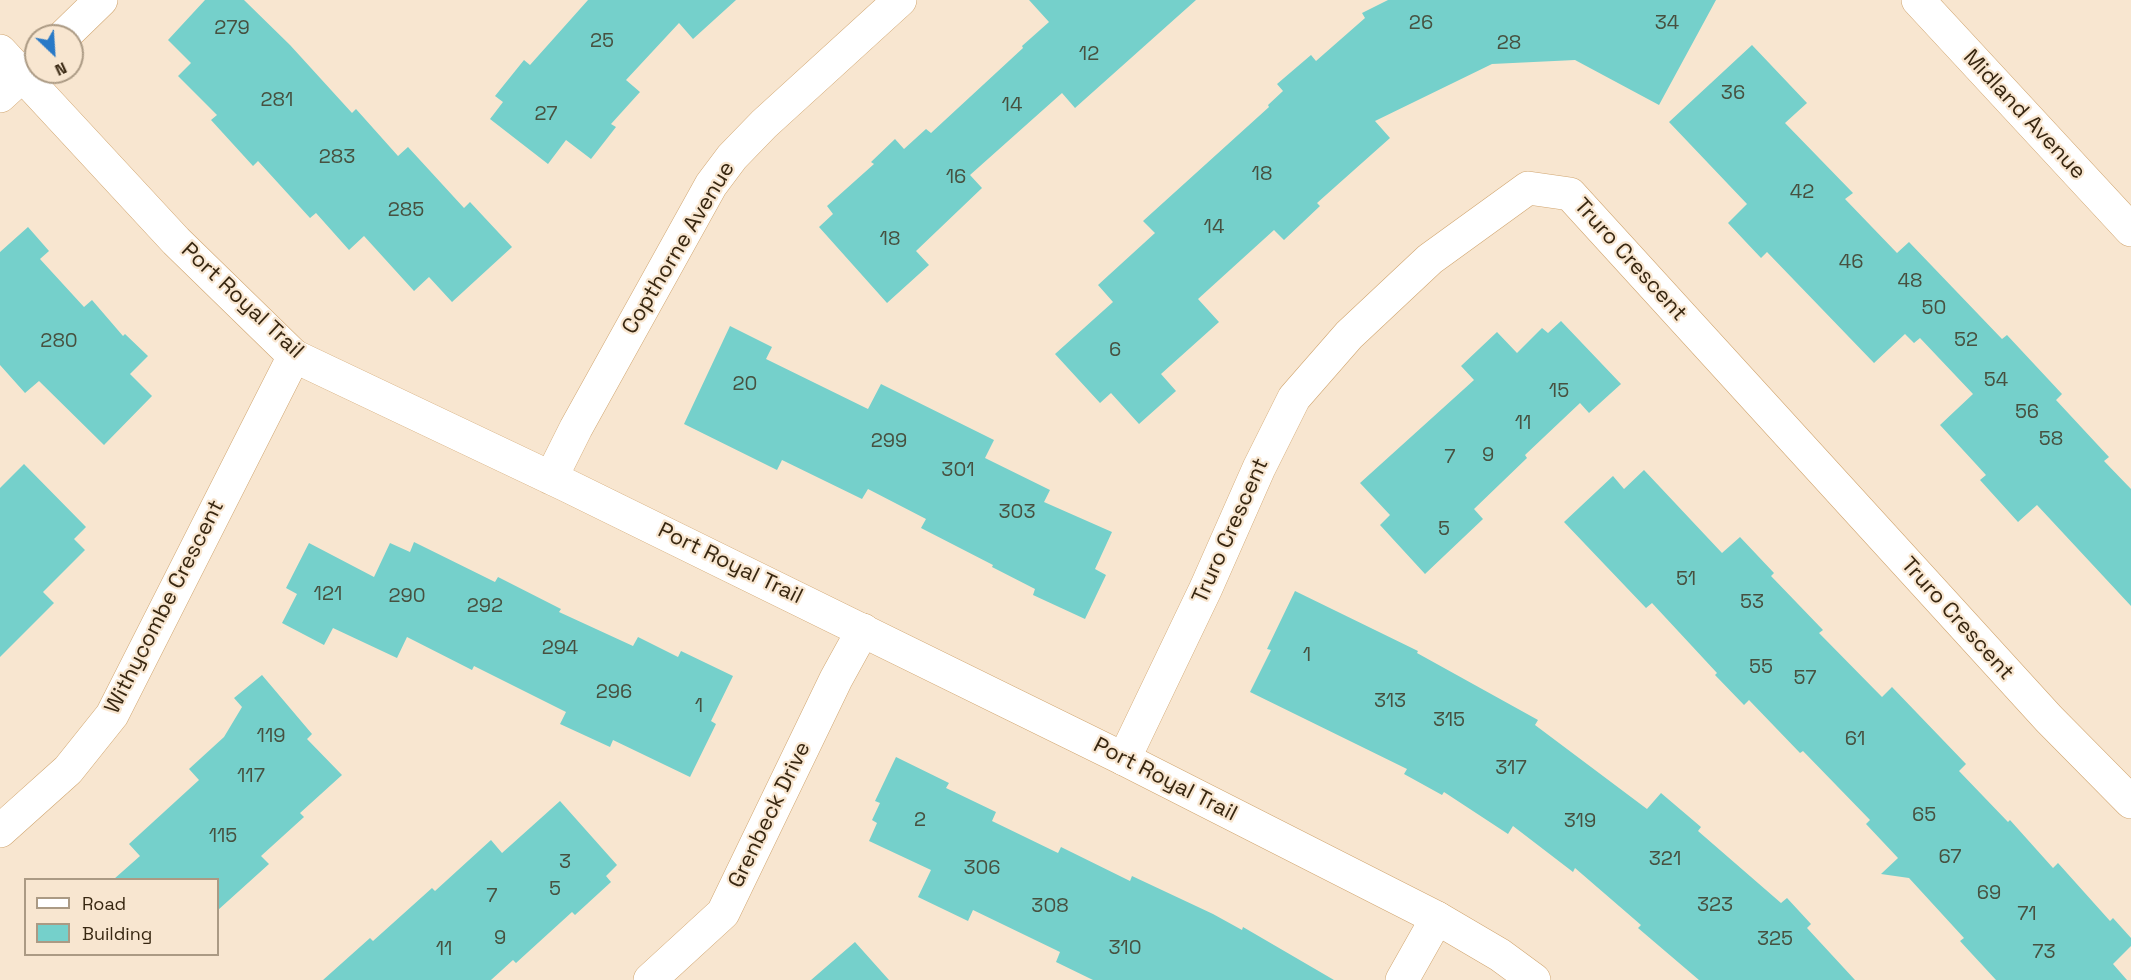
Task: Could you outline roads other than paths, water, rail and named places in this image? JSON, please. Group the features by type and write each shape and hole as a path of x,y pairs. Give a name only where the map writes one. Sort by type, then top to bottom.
{"street":[{"path":"76,24 101,0"},
{"name":"Copthorne Avenue","path":"551,478 582,418 718,176 732,157 764,124 900,0"},
{"name":"Midland Avenue","path":"1918,0 2131,230"},
{"name":"Port Royal Trail","path":"0,51 20,78 176,241 294,356 551,478 1124,759 1437,918 1500,955 1534,980"},
{"name":"Truro Crescent","path":"1124,759 1206,588 1259,468 1294,398 1348,335 1430,259 1528,188 1570,194 2029,697 2131,802"},
{"name":"Withycombe Crescent","path":"0,831 68,770 112,715 294,356"},
{"name":"Grenbeck Drive","path":"650,980 723,913 836,680 863,630"},
{"path":"1402,980 1437,918"}]}
